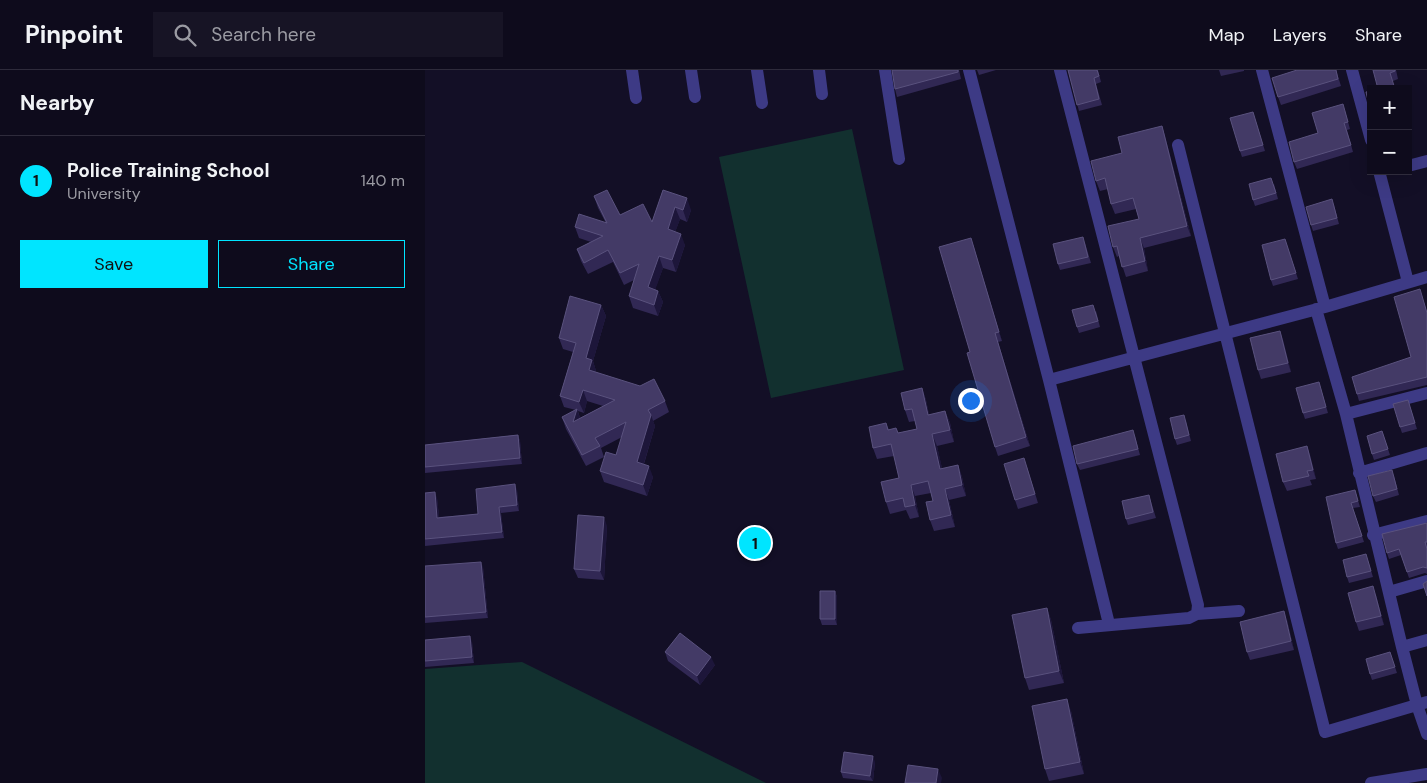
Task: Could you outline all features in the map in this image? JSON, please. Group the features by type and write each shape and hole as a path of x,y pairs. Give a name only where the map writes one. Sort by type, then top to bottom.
{"street":[{"path":"632,70 636,98"},
{"path":"691,70 695,97"},
{"path":"757,70 763,103"},
{"path":"819,70 823,94"},
{"path":"885,70 899,159"},
{"path":"969,70 1049,380 1109,624"},
{"path":"1060,70 1198,605 1197,614"},
{"path":"1262,70 1346,414 1373,535 1402,647 1422,704 1427,734"},
{"path":"1352,70 1368,130"},
{"path":"1178,145 1325,732 1422,704"},
{"path":"1412,165 1427,161"},
{"path":"1384,175 1408,282"},
{"path":"1049,380 1320,308 1427,277"},
{"path":"1346,414 1427,393"},
{"path":"1359,474 1427,453"},
{"path":"1373,535 1427,521"},
{"path":"1389,592 1427,581"},
{"path":"1078,628 1189,618 1197,614 1239,611"},
{"path":"1402,647 1427,640"},
{"path":"1371,783 1396,781 1427,774"}],"green space":[{"path":"852,129 904,370 771,398 719,157"},
{"path":"522,662 766,783 425,783 425,669"}],"building":[{"path":"892,70 958,70 958,72 895,89"},
{"path":"1068,70 1097,70 1099,76 1094,78 1099,99 1077,105"},
{"path":"1297,70 1336,70 1338,79 1278,97 1272,78"},
{"path":"1373,70 1395,70 1390,73 1394,85 1377,85"},
{"path":"1343,104 1348,122 1344,123 1351,145 1294,162 1289,142 1318,133 1312,113"},
{"path":"1253,112 1263,145 1240,151 1230,118"},
{"path":"1162,126 1187,226 1140,238 1145,261 1122,267 1117,246 1113,247 1108,226 1139,219 1133,198 1111,204 1105,178 1096,181 1091,161 1122,153 1118,137"},
{"path":"1271,178 1276,193 1253,200 1249,184"},
{"path":"607,190 620,215 643,204 652,222 663,190 687,198 683,210 675,207 668,229 681,234 672,260 659,256 648,287 658,291 654,305 629,296 639,264 620,273 608,250 584,263 577,249 603,236 575,227 579,214 607,223 594,196"},
{"path":"1332,199 1337,218 1311,225 1306,207"},
{"path":"1083,237 1088,257 1058,264 1053,244"},
{"path":"971,238 999,332 995,333 1026,437 995,447 967,353 970,352 939,247"},
{"path":"1285,239 1296,273 1271,280 1262,245"},
{"path":"1420,289 1427,313 1427,377 1357,394 1352,377 1411,357 1394,297"},
{"path":"570,296 601,305 586,358 592,360 589,370 640,386 654,379 665,401 648,410 651,415 637,462 649,466 643,485 600,471 606,452 616,455 626,422 595,438 600,446 582,455 562,417 577,409 573,422 615,400 583,390 579,402 560,396 576,343 559,338"},
{"path":"1093,305 1098,321 1077,327 1072,310"},
{"path":"1280,331 1288,363 1258,370 1250,338"},
{"path":"1319,382 1326,407 1303,413 1296,388"},
{"path":"922,388 928,415 945,411 950,430 932,434 940,469 958,465 962,485 945,489 951,515 930,520 926,502 933,501 928,481 911,485 915,505 905,507 903,498 886,502 881,482 899,478 891,444 873,448 869,427 886,423 888,430 896,428 898,433 917,429 912,409 905,410 901,393"},
{"path":"1408,400 1415,423 1400,427 1393,404"},
{"path":"1184,415 1189,435 1175,439 1170,418"},
{"path":"1133,430 1138,449 1077,464 1073,446"},
{"path":"1382,431 1388,449 1372,454 1367,436"},
{"path":"518,435 520,458 425,467 425,445"},
{"path":"1307,446 1313,470 1307,471 1309,476 1283,482 1276,454"},
{"path":"1024,458 1035,494 1015,500 1004,464"},
{"path":"1392,470 1397,489 1373,496 1368,476"},
{"path":"515,484 517,505 499,507 502,532 425,539 425,493 435,492 437,518 478,514 476,489"},
{"path":"1355,490 1358,501 1351,503 1362,536 1336,543 1326,497"},
{"path":"1149,495 1153,512 1126,519 1122,501"},
{"path":"578,515 604,517 600,571 574,569"},
{"path":"1427,523 1427,542 1425,542 1427,568 1423,567 1407,572 1399,549 1387,553 1382,534"},
{"path":"1366,554 1371,571 1347,577 1343,560"},
{"path":"481,562 486,612 425,617 425,566"},
{"path":"1427,581 1427,596 1423,584"},
{"path":"1373,586 1381,616 1356,622 1348,593"},
{"path":"820,591 835,591 835,619 820,619"},
{"path":"1047,608 1059,671 1025,678 1012,615"},
{"path":"1284,611 1291,641 1247,652 1240,622"},
{"path":"680,633 711,657 697,676 665,652"},
{"path":"470,636 472,657 425,661 425,640"},
{"path":"1390,652 1395,667 1370,674 1366,659"},
{"path":"1067,699 1080,762 1045,769 1032,706"},
{"path":"844,752 873,756 870,776 841,772"},
{"path":"908,765 938,769 936,783 905,783"}],"place":[{"name":"Police Training School","path":"755,543"}]}
